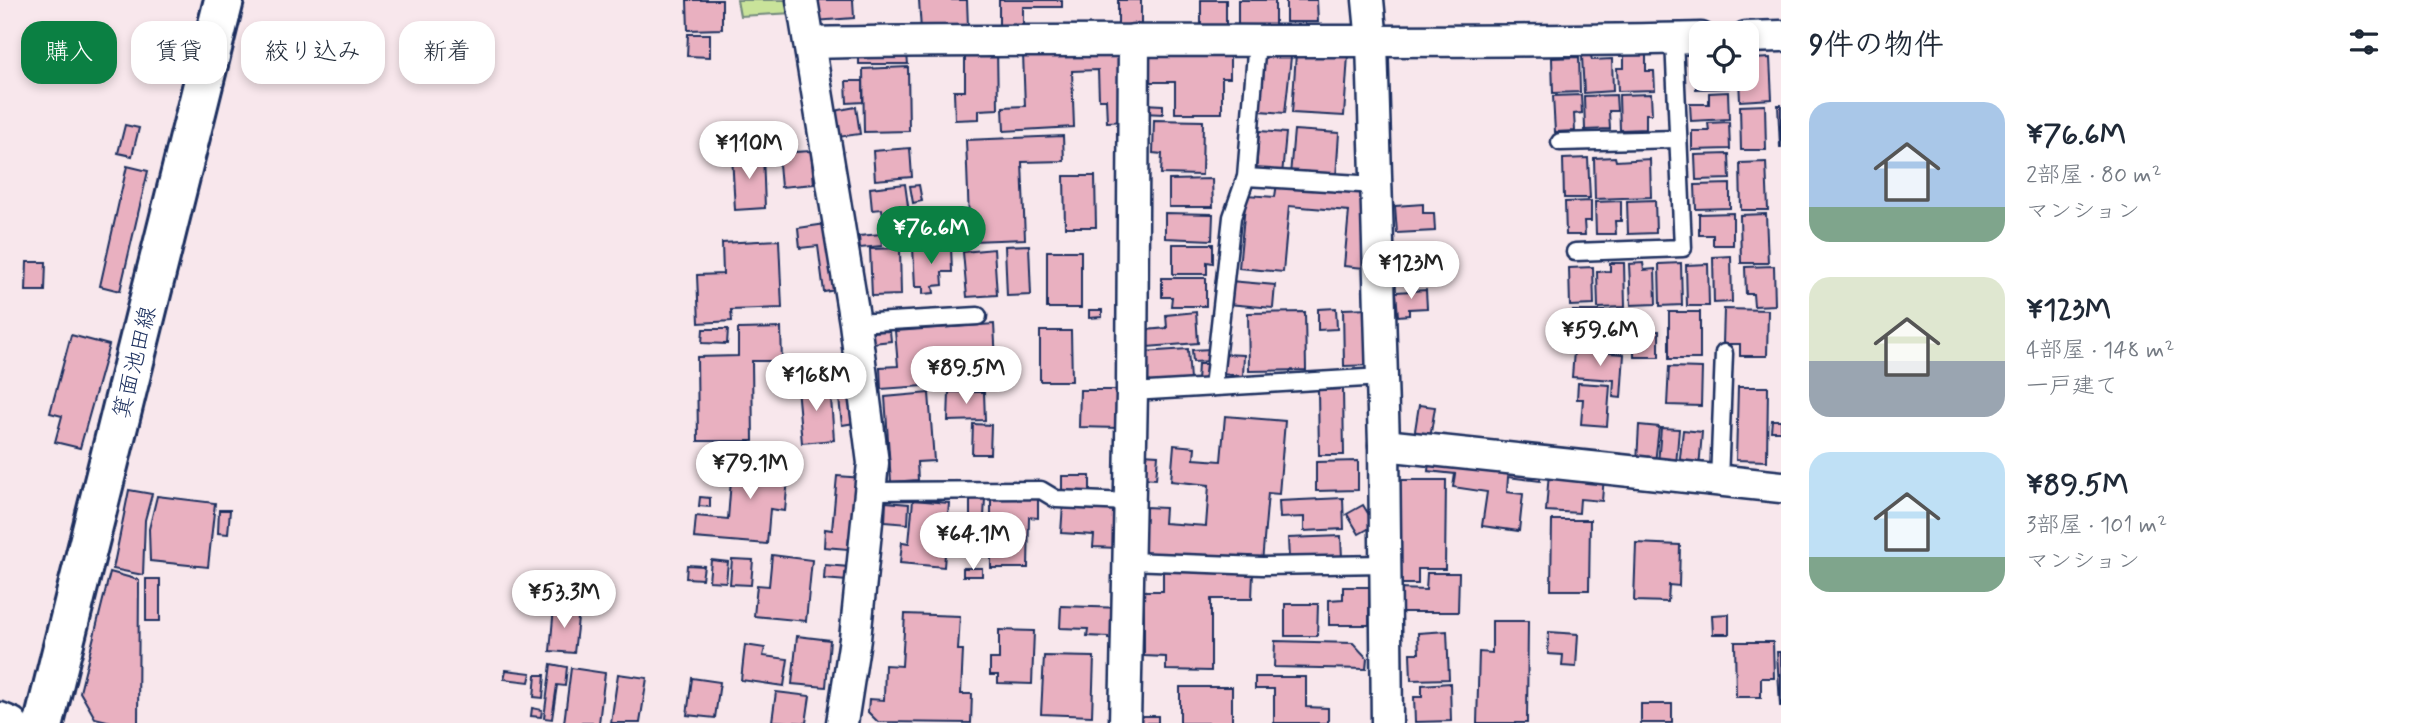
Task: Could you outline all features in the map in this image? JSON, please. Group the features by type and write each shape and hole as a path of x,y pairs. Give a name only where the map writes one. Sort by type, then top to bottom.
{"main road":[{"name":"箕面池田線","path":"44,723 224,0"}],"street":[{"path":"802,0 855,323 873,463 855,639 842,723"},
{"path":"1368,0 1372,42 1384,444 1387,723"},
{"path":"1759,37 1781,36"},
{"path":"810,43 989,39 1372,42 1688,38"},
{"path":"1125,723 1132,392 1134,40"},
{"path":"1384,444 1781,487"},
{"path":"0,718 12,723"}],"lane":[{"path":"1575,252 1683,248 1678,139 1688,38"},
{"path":"1213,387 1232,217 1246,177 1257,41"},
{"path":"1560,142 1678,139"},
{"path":"1246,177 1376,185"},
{"path":"855,323 978,316"},
{"path":"1719,481 1724,353"},
{"path":"1132,392 1382,377"},
{"path":"871,491 1041,490 1055,499 1130,502"},
{"path":"1129,561 1262,566 1385,564"}],"green space":[{"path":"737,0 791,0 793,13 740,16"}],"building":[{"path":"687,0 722,0 722,29 688,30"},
{"path":"813,0 853,0 854,18 815,21"},
{"path":"919,0 967,0 968,27 921,30"},
{"path":"999,0 1062,0 1062,7 1023,7 1023,27 999,27"},
{"path":"1118,0 1141,0 1141,28 1118,27"},
{"path":"1201,0 1226,0 1226,25 1201,26"},
{"path":"1238,0 1275,0 1275,30 1238,30"},
{"path":"1286,0 1317,0 1318,22 1286,22"},
{"path":"688,34 710,34 710,57 687,56"},
{"path":"997,48 998,109 979,110 979,119 955,120 954,91 965,91 965,49"},
{"path":"1127,50 1130,121 1107,122 1106,99 1099,99 1098,70 1072,71 1074,127 1004,131 1003,107 1025,106 1023,54"},
{"path":"1149,51 1230,51 1230,78 1222,78 1222,113 1175,113 1175,82 1148,82"},
{"path":"1296,53 1348,55 1344,116 1292,113"},
{"path":"1265,54 1291,57 1285,113 1260,111"},
{"path":"1624,54 1646,54 1646,71 1654,71 1655,90 1618,91 1617,68 1624,68"},
{"path":"859,55 907,55 908,64 859,64"},
{"path":"1582,56 1591,56 1592,60 1612,59 1613,91 1584,93"},
{"path":"1579,57 1580,92 1553,93 1552,58"},
{"path":"1770,58 1772,99 1740,101 1740,91 1759,91 1759,59"},
{"path":"908,67 909,131 864,132 863,69"},
{"path":"846,81 863,81 863,102 847,103"},
{"path":"1728,92 1729,119 1691,121 1690,104 1709,104 1709,93"},
{"path":"1651,94 1652,114 1646,114 1646,129 1620,130 1619,95"},
{"path":"1581,95 1582,113 1574,114 1575,131 1555,132 1553,96"},
{"path":"1616,95 1617,111 1609,111 1610,129 1585,130 1584,96"},
{"path":"1143,104 1163,105 1163,114 1143,113"},
{"path":"1765,105 1766,150 1741,150 1740,106"},
{"path":"1778,105 1781,105 1781,147 1780,147"},
{"path":"856,107 860,134 838,137 834,111"},
{"path":"1154,120 1203,121 1202,175 1161,174 1162,154 1153,153"},
{"path":"1729,122 1730,149 1692,150 1692,131 1709,131 1708,123"},
{"path":"125,125 139,128 132,156 118,153"},
{"path":"1294,130 1339,133 1336,178 1290,175"},
{"path":"1259,131 1286,133 1282,175 1256,173"},
{"path":"1063,136 1064,161 1022,162 1025,239 945,242 944,221 969,220 966,140"},
{"path":"910,148 912,177 875,180 873,151"},
{"path":"811,151 814,184 781,187 778,153"},
{"path":"763,153 765,208 735,210 732,155"},
{"path":"1729,154 1730,179 1696,180 1695,155"},
{"path":"1615,157 1616,161 1650,159 1651,197 1595,199 1594,158"},
{"path":"1588,158 1590,198 1564,198 1563,159"},
{"path":"1766,162 1768,210 1741,210 1740,163"},
{"path":"127,166 148,171 120,291 100,286"},
{"path":"1064,176 1095,176 1096,227 1065,227"},
{"path":"1212,179 1213,207 1169,207 1169,180"},
{"path":"1277,183 1371,191 1364,268 1344,266 1349,211 1289,206 1283,272 1239,268 1246,195 1275,197"},
{"path":"905,184 909,213 883,216 882,209 872,210 870,188"},
{"path":"1730,184 1730,208 1696,209 1695,185"},
{"path":"919,185 922,201 913,203 910,186"},
{"path":"1655,200 1656,233 1628,234 1627,201"},
{"path":"1591,201 1591,221 1584,221 1585,235 1566,235 1565,202"},
{"path":"1621,201 1621,221 1615,221 1616,234 1596,234 1595,202"},
{"path":"1423,204 1423,213 1434,213 1435,231 1397,233 1395,206"},
{"path":"1165,213 1213,214 1212,240 1165,238"},
{"path":"1733,213 1733,245 1713,245 1713,235 1699,235 1699,214"},
{"path":"1766,214 1768,263 1741,263 1740,215"},
{"path":"833,223 842,289 824,292 818,246 800,248 798,228"},
{"path":"881,234 882,246 860,248 859,236"},
{"path":"779,240 782,308 731,310 732,321 699,323 697,275 723,274 722,243"},
{"path":"1173,244 1213,244 1213,263 1207,262 1207,274 1173,274"},
{"path":"1029,245 1031,295 1007,296 1005,246"},
{"path":"951,246 952,272 942,272 943,285 933,286 934,293 923,294 923,287 915,287 913,247"},
{"path":"900,248 901,295 872,296 870,249"},
{"path":"994,249 997,295 967,297 963,252"},
{"path":"1047,251 1081,251 1081,308 1047,308"},
{"path":"1731,256 1732,302 1714,303 1713,257"},
{"path":"27,262 46,262 45,291 26,291"},
{"path":"1610,263 1624,263 1625,307 1598,308 1597,272 1610,271"},
{"path":"1643,263 1644,270 1655,269 1656,304 1631,305 1629,264"},
{"path":"1681,263 1682,305 1660,306 1659,264"},
{"path":"1708,264 1709,306 1687,306 1686,265"},
{"path":"1774,266 1775,305 1754,306 1753,294 1746,294 1745,267"},
{"path":"1593,267 1594,305 1570,306 1569,268"},
{"path":"1162,278 1206,278 1206,306 1171,306 1172,297 1162,297"},
{"path":"1230,281 1275,285 1273,308 1228,304"},
{"path":"1426,290 1427,308 1409,309 1409,315 1398,316 1396,292"},
{"path":"1336,308 1337,329 1318,330 1318,309"},
{"path":"1371,308 1373,365 1344,366 1343,309"},
{"path":"1724,309 1768,310 1767,356 1740,356 1740,344 1723,344"},
{"path":"1089,310 1102,310 1102,317 1089,318"},
{"path":"1573,311 1636,311 1636,331 1659,331 1659,357 1634,357 1634,348 1572,348"},
{"path":"1196,312 1198,343 1147,347 1146,330 1167,328 1166,315"},
{"path":"1305,312 1306,370 1249,371 1248,313"},
{"path":"1669,312 1700,312 1700,359 1669,359"},
{"path":"994,324 997,381 881,389 880,367 898,366 895,331"},
{"path":"781,328 782,361 752,361 753,441 698,441 697,357 738,356 738,329"},
{"path":"703,329 728,329 727,344 702,343"},
{"path":"890,331 891,341 873,343 871,332"},
{"path":"1040,331 1071,331 1072,381 1040,381"},
{"path":"71,335 109,345 80,448 55,442 62,416 50,413"},
{"path":"1188,349 1190,381 1146,384 1143,352"},
{"path":"1211,349 1212,361 1193,362 1192,350"},
{"path":"1574,351 1624,354 1621,398 1613,397 1614,380 1572,377"},
{"path":"1223,354 1244,355 1243,376 1221,374"},
{"path":"854,362 861,422 842,425 835,364"},
{"path":"1198,364 1208,364 1206,382 1197,382"},
{"path":"1669,367 1702,368 1701,406 1667,405"},
{"path":"1578,383 1610,385 1607,426 1581,424 1583,399 1577,399"},
{"path":"830,384 834,440 802,443 797,387"},
{"path":"1738,387 1768,387 1767,461 1736,460"},
{"path":"1343,389 1344,455 1319,455 1318,390"},
{"path":"1080,390 1118,390 1118,428 1079,427"},
{"path":"949,392 984,392 985,420 948,421"},
{"path":"929,393 934,461 917,462 918,480 891,482 885,397"},
{"path":"1419,405 1435,407 1430,439 1414,437"},
{"path":"1225,416 1285,421 1279,494 1268,493 1262,563 1142,553 1146,507 1165,508 1164,523 1206,526 1209,485 1171,481 1174,445 1195,447 1194,459 1221,461"},
{"path":"1772,420 1781,420 1781,431 1771,431"},
{"path":"973,424 991,425 990,454 972,454"},
{"path":"1639,425 1659,427 1655,463 1637,462"},
{"path":"1661,428 1679,429 1676,465 1658,464"},
{"path":"1683,430 1702,432 1699,469 1679,467"},
{"path":"743,452 790,456 785,511 770,509 767,544 694,538 696,516 728,519 731,480 740,480"},
{"path":"1430,453 1542,467 1540,481 1508,477 1507,492 1523,494 1519,531 1482,526 1487,492 1453,487 1455,474 1428,471"},
{"path":"1142,454 1158,455 1156,479 1141,478"},
{"path":"1358,461 1358,490 1316,491 1316,462"},
{"path":"1549,472 1604,476 1602,501 1580,499 1579,513 1546,511"},
{"path":"837,476 863,478 859,537 849,536 848,549 824,547 825,529 832,530"},
{"path":"1062,476 1090,476 1090,493 1062,493"},
{"path":"1398,480 1446,480 1445,569 1418,569 1418,584 1398,584"},
{"path":"129,490 152,494 145,520 143,575 113,569"},
{"path":"157,496 215,503 208,567 150,561 149,529"},
{"path":"700,497 710,498 710,507 699,506"},
{"path":"970,498 985,498 984,518 970,518"},
{"path":"991,498 1038,499 1038,518 1029,517 1028,568 991,568"},
{"path":"1343,498 1344,529 1304,531 1304,517 1280,518 1279,501"},
{"path":"913,500 949,503 944,567 900,563 902,542 909,543"},
{"path":"886,502 909,504 908,524 885,522"},
{"path":"1063,504 1121,506 1119,548 1093,547 1094,535 1061,533"},
{"path":"1363,505 1375,525 1359,534 1347,514"},
{"path":"219,510 230,510 228,534 218,533"},
{"path":"1552,520 1590,520 1589,590 1551,590"},
{"path":"1341,536 1342,558 1289,560 1288,538"},
{"path":"1636,543 1680,545 1679,586 1669,585 1668,602 1634,601"},
{"path":"772,555 812,560 806,621 754,616 757,585 769,586"},
{"path":"732,559 753,560 751,585 730,584"},
{"path":"711,560 728,562 726,582 709,581"},
{"path":"687,565 704,566 702,579 686,578"},
{"path":"825,565 849,567 847,581 824,579"},
{"path":"963,568 982,568 982,576 963,576"},
{"path":"1163,571 1253,572 1252,599 1211,599 1211,671 1166,670 1166,657 1144,656 1144,591 1163,591"},
{"path":"110,572 139,580 138,723 115,723 95,718 80,692"},
{"path":"1427,573 1459,573 1458,612 1398,612 1398,589 1426,590"},
{"path":"146,579 160,579 160,621 146,621"},
{"path":"1343,587 1369,587 1369,625 1329,625 1329,600 1343,599"},
{"path":"1285,604 1318,604 1317,636 1285,636"},
{"path":"1061,606 1124,608 1123,640 1087,636 1088,629 1060,628"},
{"path":"554,607 579,610 574,653 550,651"},
{"path":"905,614 960,616 958,650 963,650 961,694 972,694 971,723 878,722 868,712 869,699 884,700 885,665 902,666"},
{"path":"1729,614 1729,634 1713,634 1712,615"},
{"path":"1492,621 1528,621 1527,723 1477,723 1479,652 1492,653"},
{"path":"999,630 1034,631 1032,684 998,683 998,675 990,675 990,659 999,659"},
{"path":"1447,631 1449,679 1411,680 1410,653 1419,653 1418,633"},
{"path":"1549,632 1578,634 1576,667 1562,666 1563,655 1548,654"},
{"path":"797,636 830,640 826,687 792,684"},
{"path":"1275,641 1353,643 1367,658 1366,669 1274,667"},
{"path":"1735,642 1773,642 1774,678 1761,678 1761,697 1736,697"},
{"path":"745,645 765,648 763,656 788,659 784,686 741,680"},
{"path":"1777,652 1781,652 1781,706 1780,706"},
{"path":"1044,656 1094,657 1092,716 1041,714"},
{"path":"551,664 567,667 565,686 557,685 552,719 544,718"},
{"path":"571,668 605,673 599,723 564,723"},
{"path":"506,670 531,673 529,682 504,679"},
{"path":"618,674 647,678 640,723 611,723"},
{"path":"536,675 545,675 543,698 534,697"},
{"path":"1255,677 1306,677 1306,707 1328,708 1328,723 1274,723 1274,689 1255,689"},
{"path":"692,678 720,682 715,718 687,715"},
{"path":"1450,683 1451,721 1415,722 1414,697 1422,697 1422,685"},
{"path":"1180,687 1232,687 1232,723 1180,723"},
{"path":"776,692 810,696 806,723 772,721"},
{"path":"1641,704 1672,704 1672,723 1641,723"},
{"path":"532,708 542,710 541,717 531,716"},
{"path":"1137,716 1158,716 1158,723 1137,723"}]}
